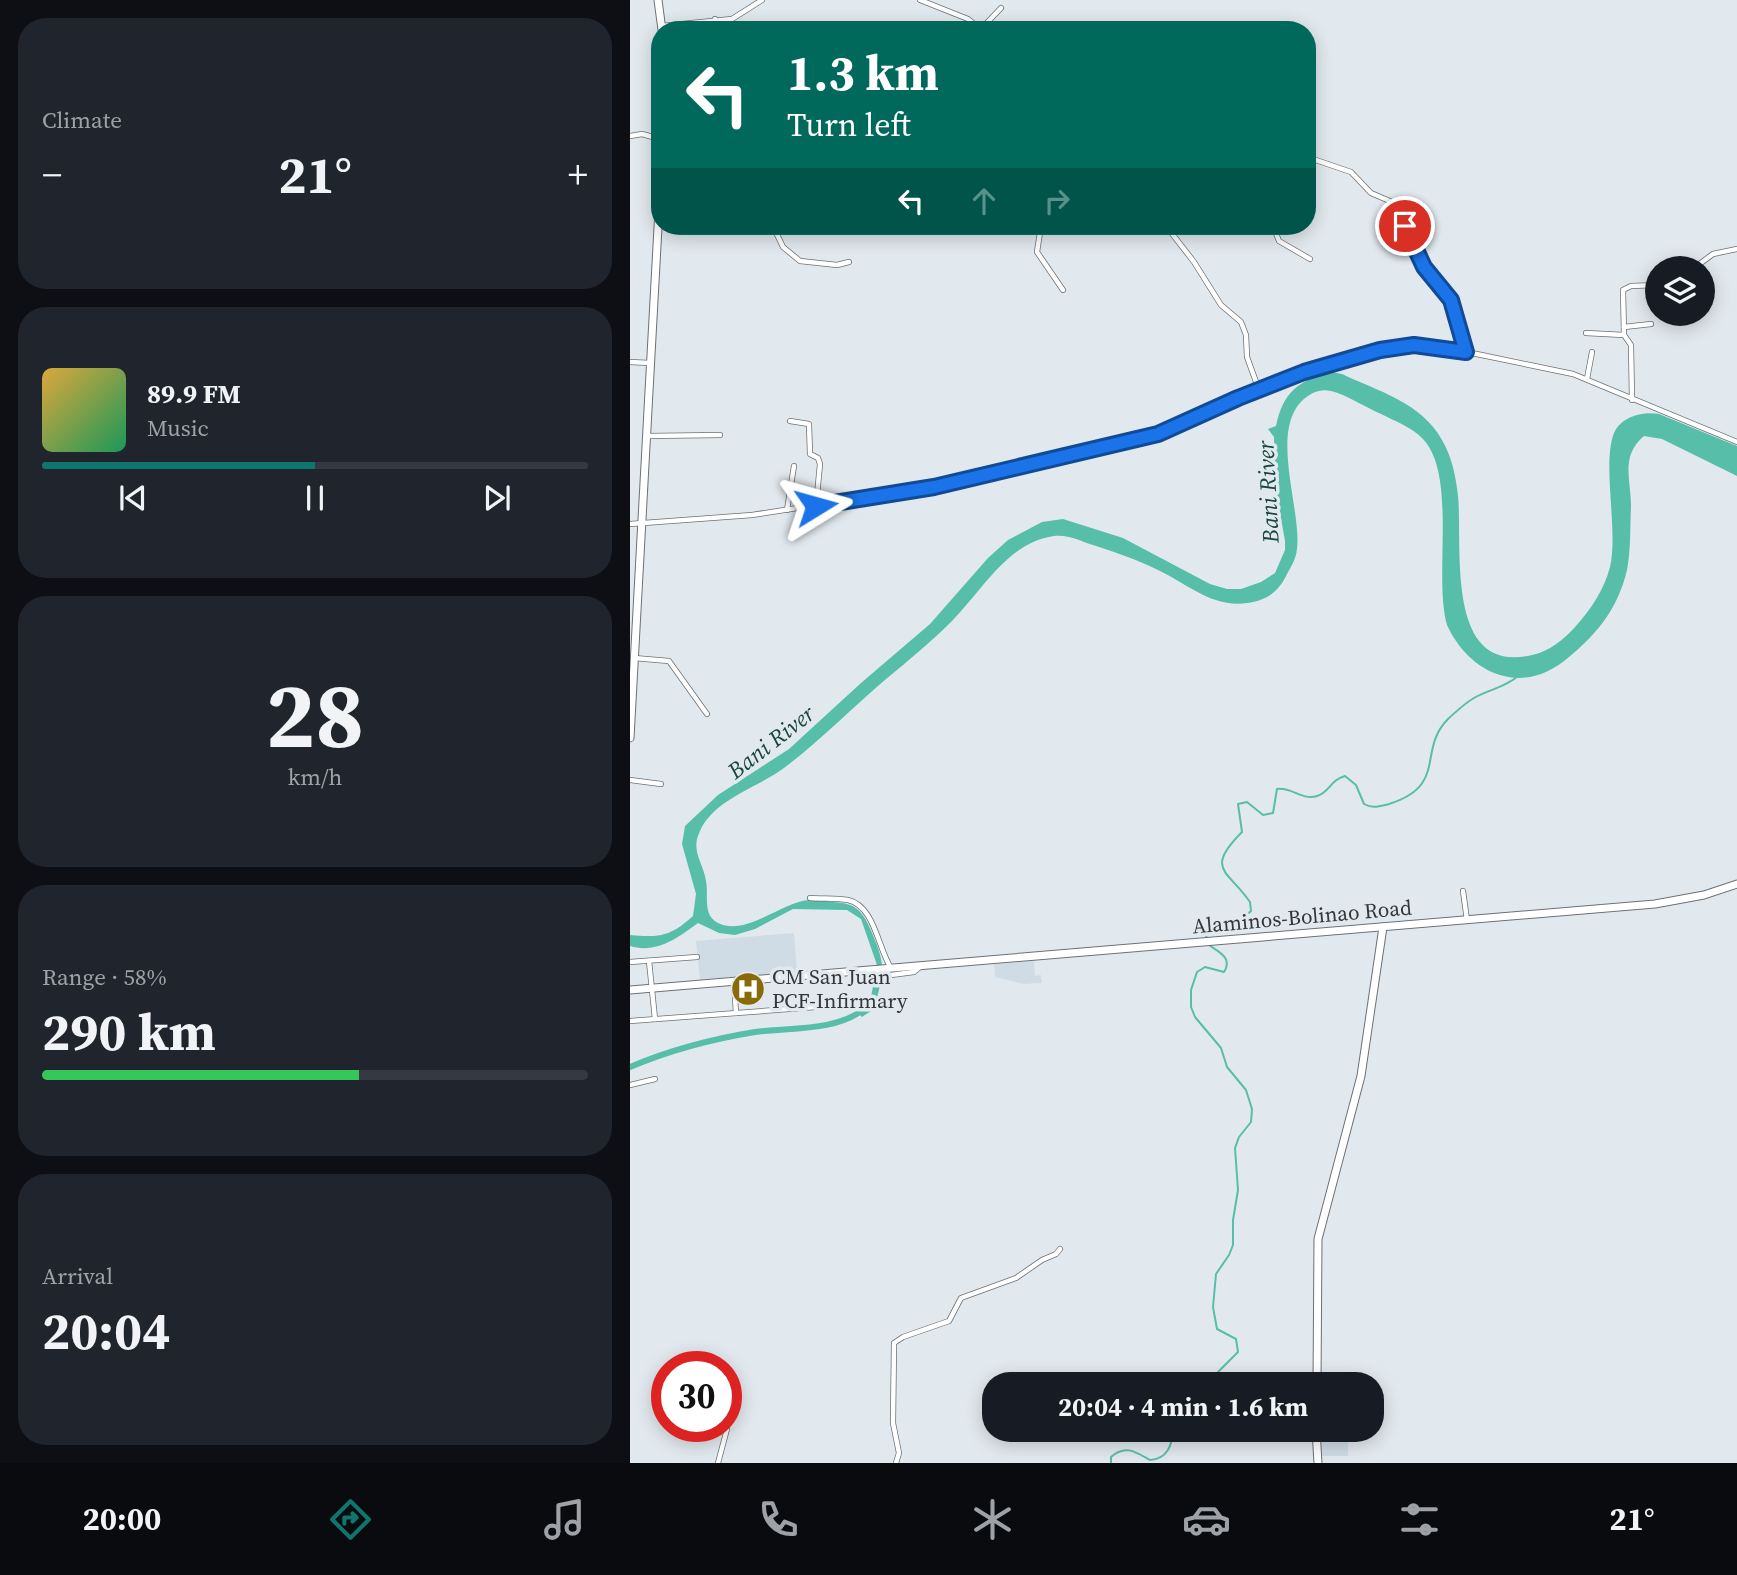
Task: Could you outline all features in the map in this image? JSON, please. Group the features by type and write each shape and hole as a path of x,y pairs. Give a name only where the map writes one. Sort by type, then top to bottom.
{"main road":[{"path":"658,0 661,21"},
{"path":"630,738 658,235"},
{"name":"Alaminos-Bolinao Road","path":"630,990 890,972 920,967 1656,904 1704,895 1737,884"},
{"path":"1317,1372 1318,1239 1361,1076 1383,927"},
{"path":"1317,1442 1318,1463"}],"street":[{"path":"703,21 732,19 762,0"},
{"path":"920,0 971,21"},
{"path":"989,21 1001,8"},
{"path":"630,136 642,134 651,136"},
{"path":"1316,160 1350,172 1371,193 1392,202 1424,267 1451,300 1466,352"},
{"path":"777,235 783,247 800,261 837,265 849,262"},
{"path":"1040,235 1037,252 1063,290"},
{"path":"1173,235 1221,305 1241,322 1246,335 1247,357 1259,390"},
{"path":"1276,235 1279,242 1310,259"},
{"path":"1710,256 1737,249"},
{"path":"1632,400 1630,345 1623,327 1624,289 1645,285"},
{"path":"1623,327 1645,325"},
{"path":"1586,333 1624,335"},
{"path":"630,524 787,510 934,487 1158,434 1304,372 1397,346 1414,345 1530,363 1587,379 1737,442"},
{"path":"1587,379 1592,352"},
{"path":"630,362 651,363"},
{"path":"790,421 809,424 810,454 818,458 820,464 816,506"},
{"path":"647,436 720,435"},
{"path":"787,510 794,466"},
{"path":"634,658 669,660 707,714"},
{"path":"630,780 661,784"},
{"path":"1463,891 1467,920"},
{"path":"810,898 847,900 862,907 870,920 890,972"},
{"path":"630,962 697,957"},
{"path":"649,961 655,1019"},
{"path":"734,981 736,1013"},
{"path":"630,1021 816,1007"},
{"path":"630,1085 655,1079"},
{"path":"896,1463 899,1453 893,1423 894,1343 903,1337 949,1321 961,1298 1016,1278 1060,1249"},
{"path":"718,1463 724,1442"}],"shaded area":[{"path":"1331,372 1370,386 1411,407 1423,416 1442,440 1455,474 1460,574 1471,627 1484,646 1504,656 1532,655 1556,644 1582,620 1601,591 1610,567 1612,552 1610,457 1612,441 1620,424 1641,414 1659,414 1737,446 1737,476 1662,439 1644,436 1629,460 1631,506 1627,570 1606,619 1589,639 1561,663 1537,675 1510,677 1491,672 1475,662 1462,649 1447,625 1443,604 1443,527 1439,476 1433,454 1422,438 1403,424 1343,395 1328,390 1313,393 1296,409 1289,426 1287,446 1297,532 1296,553 1282,583 1270,595 1247,603 1223,602 1118,553 1069,537 1054,536 1038,540 1009,558 944,629 810,747 784,768 723,804 704,824 696,848 705,875 708,910 713,920 729,926 740,926 798,902 812,900 845,903 855,907 869,926 881,958 882,975 874,1009 862,1017 856,1011 871,997 877,965 861,919 847,910 793,909 755,929 735,935 719,933 698,923 675,939 658,946 630,946 630,935 649,936 671,932 693,916 696,894 682,844 685,826 718,795 789,749 930,624 988,558 1008,540 1042,522 1063,519 1123,538 1210,584 1227,589 1241,589 1261,582 1275,573 1285,550 1285,541 1275,484 1274,437 1268,429 1276,426 1283,404 1294,389 1310,379"},
{"path":"794,933 797,972 700,980 696,941"},
{"path":"1034,961 1035,976 1041,975 1042,983 1023,984 995,977 994,964"},
{"path":"1318,1442 1348,1442 1348,1456 1319,1456"}],"waterway":[{"path":"1207,940 1205,930 1210,925 1240,921 1251,911 1250,902 1228,876 1222,862 1224,854 1242,832 1238,804 1247,802 1263,815 1273,813 1277,789 1312,797 1325,792 1336,780 1345,776 1356,785 1367,806 1383,806 1407,796 1419,787 1426,777 1434,742 1439,730 1449,718 1479,695 1518,676"},
{"path":"1209,945 1224,956 1226,967 1224,972 1205,967 1197,972 1191,990 1191,1007 1195,1017 1221,1048 1227,1067 1246,1090 1252,1109 1251,1122 1239,1137 1235,1148 1238,1190 1233,1220 1233,1245 1216,1274 1213,1307 1217,1329 1236,1339 1238,1352 1218,1372"},
{"path":"630,1067 676,1050 723,1038 840,1022 864,1009"},
{"path":"1111,1463 1111,1457 1126,1450 1150,1460 1156,1459 1165,1454 1171,1442"}],"place":[{"name":"CM San Juan PCF-Infirmary","path":"748,989"}],"route":[{"path":"816,506 907,493 1158,434 1304,372 1380,350 1414,345 1466,352 1451,300 1424,267 1405,226"}],"water label":[{"name":"Bani River","path":"1268,492"},
{"name":"Bani River","path":"771,742"}]}
